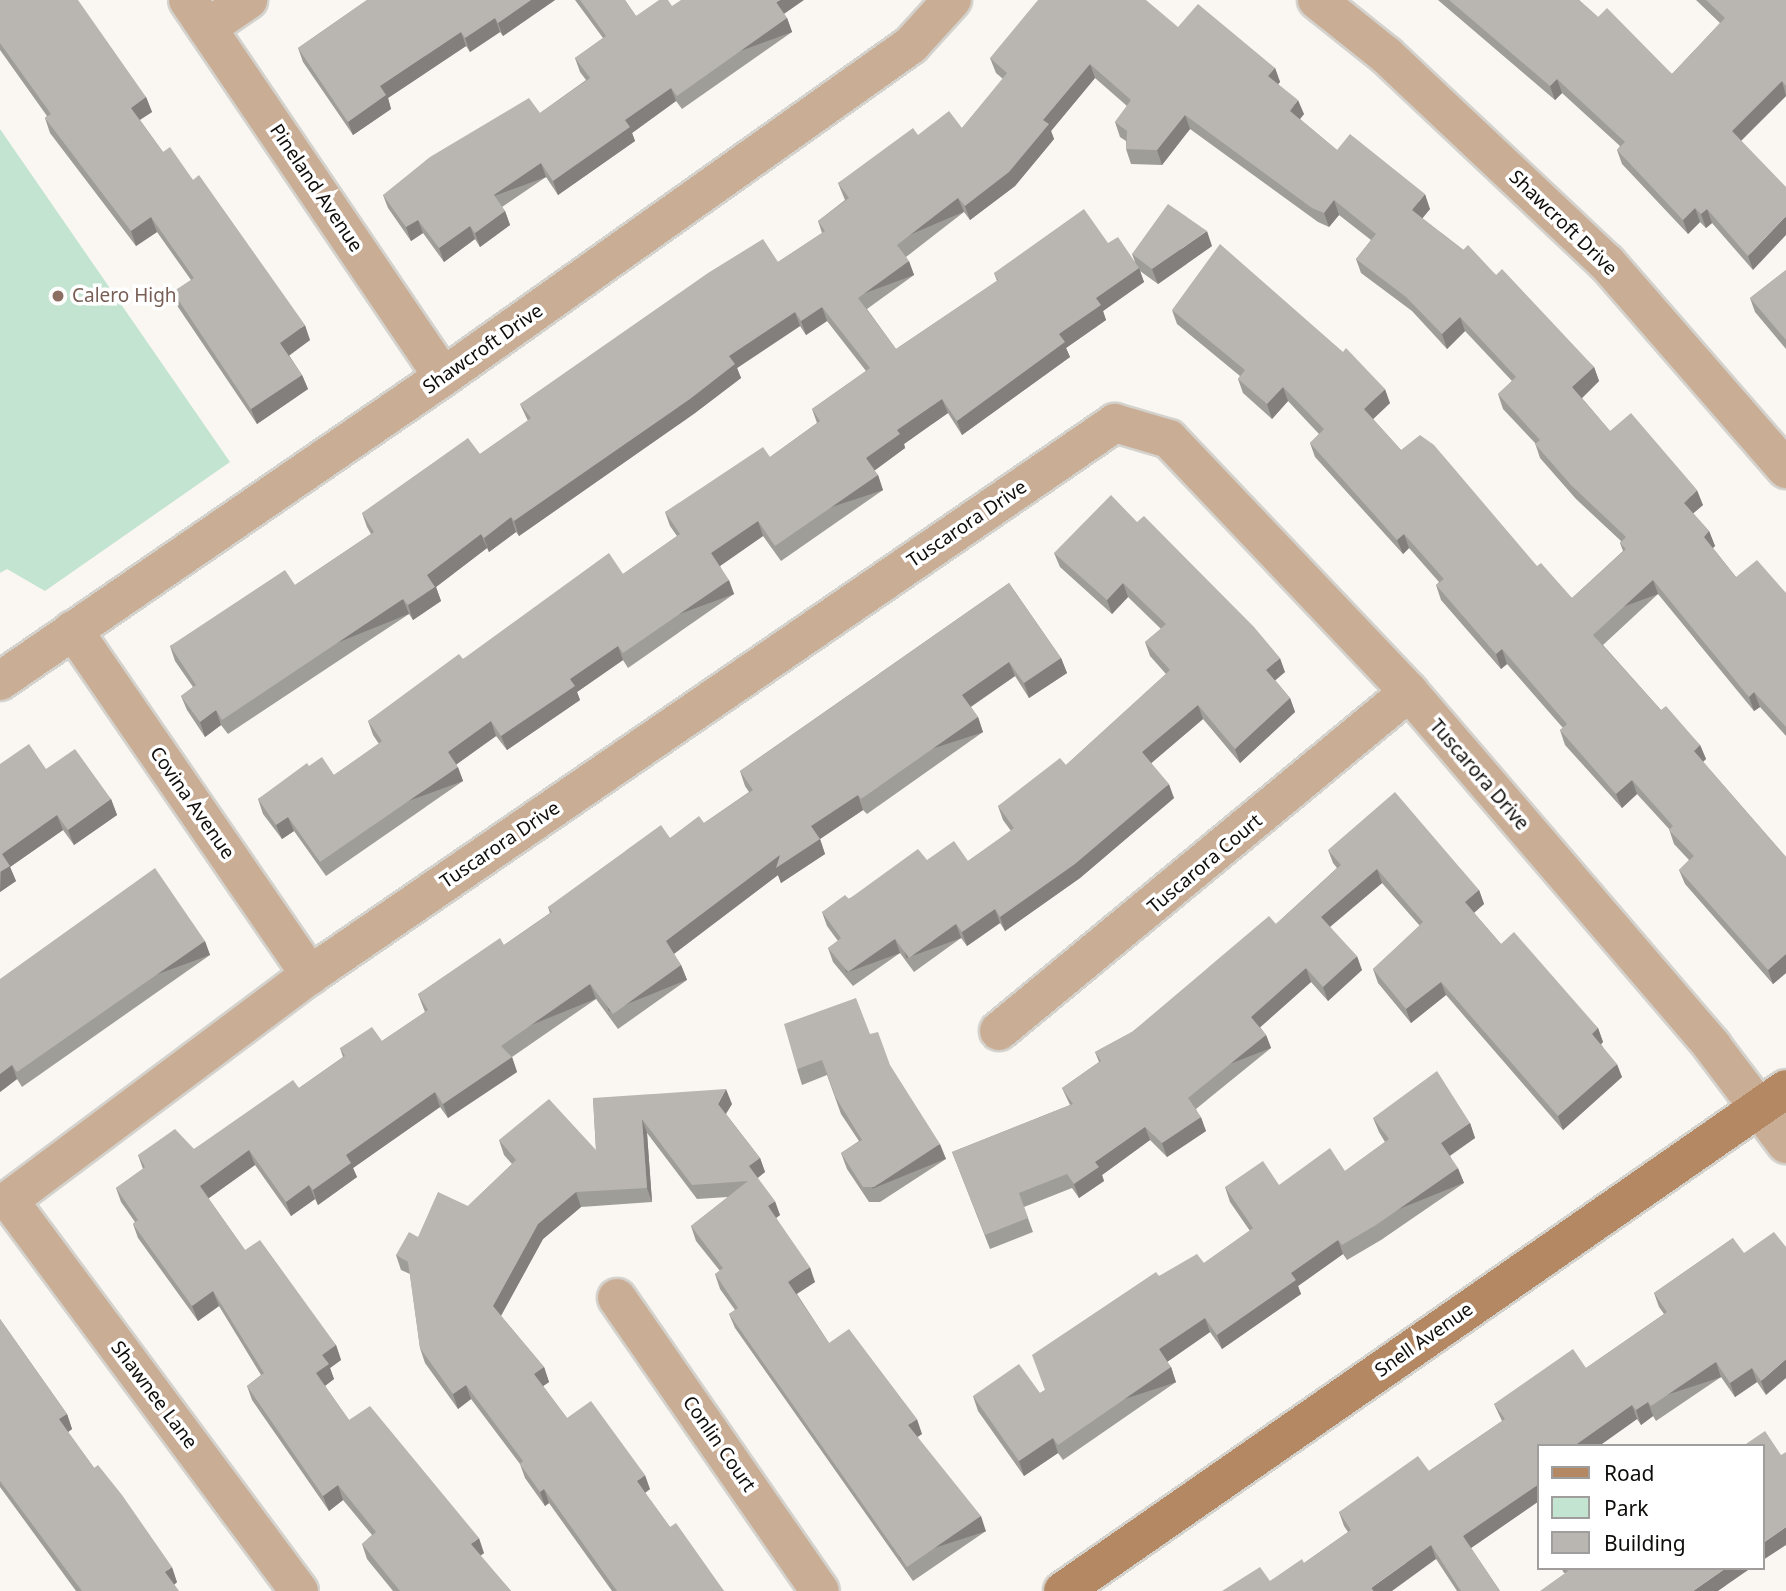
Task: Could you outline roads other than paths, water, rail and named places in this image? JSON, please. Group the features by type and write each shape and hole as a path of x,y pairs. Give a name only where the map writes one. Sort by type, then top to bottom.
{"main road":[{"name":"Snell Avenue","path":"1063,1591 1772,1099"}],"street":[{"path":"197,14 248,0"},
{"name":"Shawcroft Drive","path":"0,681 443,377 911,45 952,0"},
{"name":"Shawcroft Drive","path":"1317,0 1386,55 1607,263 1786,470"},
{"name":"Pineland Avenue","path":"197,14 443,377"},
{"name":"Tuscarora Drive","path":"9,1200 310,975 1115,423 1169,439 1409,692 1712,1046 1772,1099 1786,1144"},
{"name":"Covina Avenue","path":"72,630 310,975"},
{"name":"Tuscarora Court","path":"999,1031 1409,692"},
{"name":"Shawnee Lane","path":"9,1200 299,1591"},
{"name":"Conlin Court","path":"617,1298 820,1591"}],"place":[{"name":"Calero High","path":"58,296"}]}
